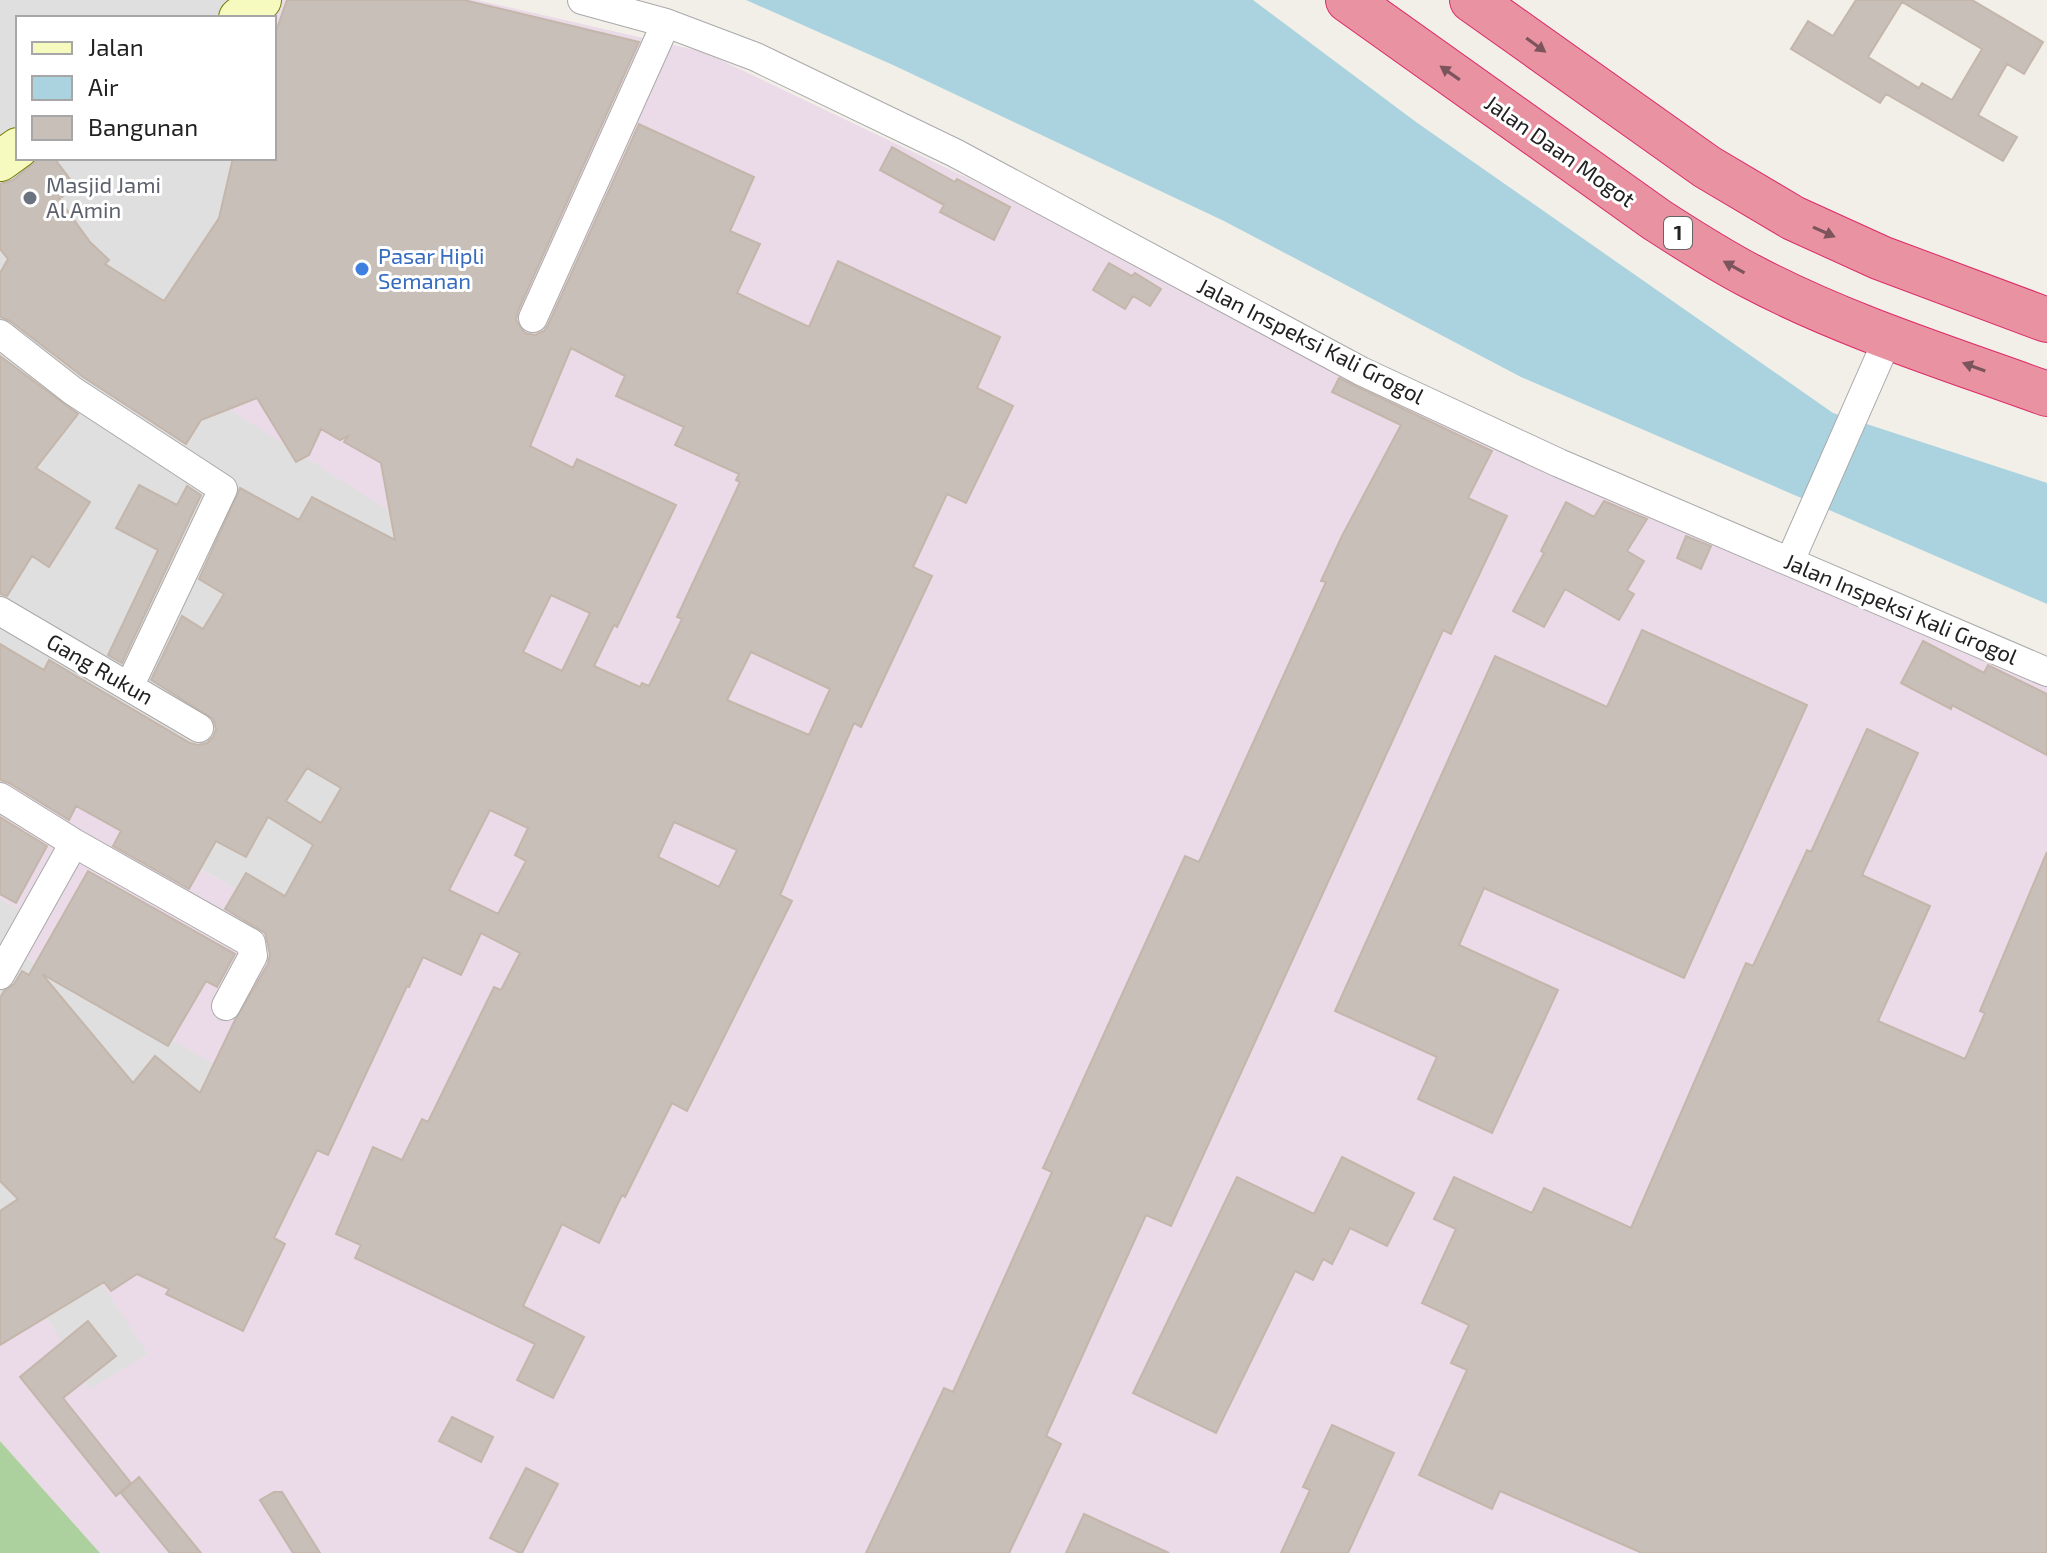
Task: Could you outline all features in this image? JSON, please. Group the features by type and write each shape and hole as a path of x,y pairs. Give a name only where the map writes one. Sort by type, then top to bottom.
{"highway":[{"name":"Jalan Daan Mogot","path":"1348,0 1703,250 1885,344 2047,394"},
{"path":"1472,0 1707,167 1793,218 1881,258 2047,320"}],"street":[{"path":"241,16 261,0"},
{"name":"Jalan Inspeksi Kali Grogol","path":"582,0 666,23 756,57 955,153 1361,371 1559,463 1792,555 2047,672"},
{"path":"533,318 666,23"},
{"path":"0,334 73,391 223,489 130,685"},
{"path":"1792,555 1885,344"},
{"name":"Gang Rukun","path":"0,611 199,728"},
{"path":"0,797 74,843 251,943 253,956 226,1006"},
{"path":"0,975 74,843"}],"shaded area":[{"path":"0,0 270,0 266,16 16,16 16,160 237,160 220,240 146,356 510,586 324,937 0,759"},
{"path":"270,0 477,0 704,52 1676,516 2047,682 2047,1553 100,1553 0,1441 0,1240 90,1389 148,1354 67,1231 164,1163 223,1069 16,952 34,919 0,898 0,759 324,937 510,587 145,356 273,160 276,160 276,16 266,16"},
{"path":"0,898 34,919 17,953 223,1068 148,1354 90,1390 0,1240"}],"green space":[{"path":"0,1441 100,1553 0,1553"}],"water":[{"path":"746,0 1253,0 1416,122 1833,413 2047,483 2047,604 1521,377 1224,221 893,65"}],"building":[{"path":"287,0 464,0 639,42 518,311 516,320 525,333 535,335 548,325 639,124 754,177 730,231 760,244 737,293 809,327 838,261 1000,337 977,388 1013,406 966,503 947,494 913,567 932,576 861,727 854,723 780,895 792,901 687,1111 672,1103 599,1243 562,1224 523,1306 584,1337 553,1398 517,1380 535,1344 355,1258 361,1245 336,1234 373,1147 402,1160 422,1119 428,1122 494,987 501,990 520,953 481,933 461,975 423,957 328,1155 317,1150 274,1238 285,1244 243,1331 166,1294 169,1289 137,1274 111,1291 104,1282 0,1345 0,1211 18,1199 0,1181 0,998 4,991 14,984 22,971 29,975 88,871 235,954 217,987 206,981 168,1046 42,974 133,1083 155,1056 200,1093 235,1020 268,964 270,954 265,933 225,909 246,873 285,896 313,845 268,817 246,857 216,841 189,889 113,846 121,831 76,806 69,820 0,780 0,644 44,670 49,660 190,743 207,743 216,729 213,719 151,680 182,616 203,629 224,594 199,579 240,488 299,520 312,497 395,540 381,463 344,442 348,436 340,440 321,429 309,455 296,462 257,398 201,420 186,444 83,377 10,321 0,317 0,273 8,259 0,249 0,184 13,180 37,160 56,160 76,187 59,199 90,242 109,260 105,264 164,301 219,218 233,160 276,160 276,31","holes":["571,348 625,376 616,396 684,427 675,445 739,474 736,480 740,482 677,617 682,619 649,686 642,683 640,687 594,666 614,625 617,627 676,505 577,459 573,468 530,446","551,595 590,613 562,671 523,652","751,652 830,689 809,735 727,700","307,768 341,788 321,823 286,801","490,810 528,828 515,855 526,861 498,914 449,890","674,822 737,850 719,887 658,857"]},
{"path":"1856,0 1972,0 2043,42 2024,74 2007,64 1978,115 2017,137 2003,161 1886,94 1880,103 1791,49 1808,21 1833,36","holes":["1902,2 1982,49 1952,100 1922,83 1919,88 1868,57"]},
{"path":"892,147 955,182 957,179 1010,207 994,240 940,212 944,205 880,170"},
{"path":"1109,263 1132,276 1135,273 1161,289 1150,306 1133,296 1125,309 1093,290"},
{"path":"0,356 78,414 36,468 90,502 49,567 32,556 7,596 0,594"},
{"path":"1339,378 1492,451 1468,498 1507,516 1451,634 1443,630 1171,1226 1146,1215 1046,1436 1061,1444 1009,1553 866,1553 944,1388 953,1392 1052,1172 1043,1168 1185,856 1199,862 1326,582 1321,581 1401,425 1332,392"},
{"path":"139,485 177,505 187,486 201,495 122,663 108,655 158,550 116,528"},
{"path":"1604,501 1647,519 1627,551 1644,561 1627,590 1634,594 1619,620 1565,589 1544,627 1513,611 1544,553 1541,551 1566,502 1594,517"},
{"path":"1686,536 1711,546 1701,569 1677,558"},
{"path":"1642,630 1807,705 1684,978 1484,888 1459,945 1558,990 1492,1133 1418,1099 1437,1057 1335,1011 1495,656 1607,707"},
{"path":"1923,641 1984,673 1988,665 2047,694 2047,755 1952,705 1951,709 1901,683"},
{"path":"1867,729 1918,753 1862,875 1930,906 1878,1021 1965,1059 1985,1013 1980,1011 2047,852 2047,1553 1642,1553 1500,1491 1492,1509 1419,1475 1467,1370 1451,1363 1469,1325 1422,1303 1456,1229 1434,1219 1454,1177 1532,1213 1544,1188 1631,1228 1746,963 1753,966 1807,850 1811,852"},
{"path":"0,817 47,846 16,903 0,894"},
{"path":"1342,1157 1414,1193 1387,1246 1350,1228 1332,1264 1323,1259 1313,1280 1295,1271 1216,1433 1133,1393 1237,1177 1314,1214"},
{"path":"88,1321 116,1356 63,1398 131,1483 116,1496 20,1377"},
{"path":"452,1417 493,1437 481,1462 439,1441"},
{"path":"1332,1425 1394,1453 1348,1553 1281,1553 1310,1490 1303,1487"},
{"path":"526,1468 558,1484 520,1553 490,1538"},
{"path":"139,1477 201,1553 170,1553 121,1493"},
{"path":"274,1492 282,1492 320,1553 293,1553 260,1500"},
{"path":"1084,1514 1169,1553 1066,1553"}],"place":[{"name":"Masjid Jami Al Amin","path":"30,198"},
{"name":"Pasar Hipli Semanan","path":"362,269"}]}
